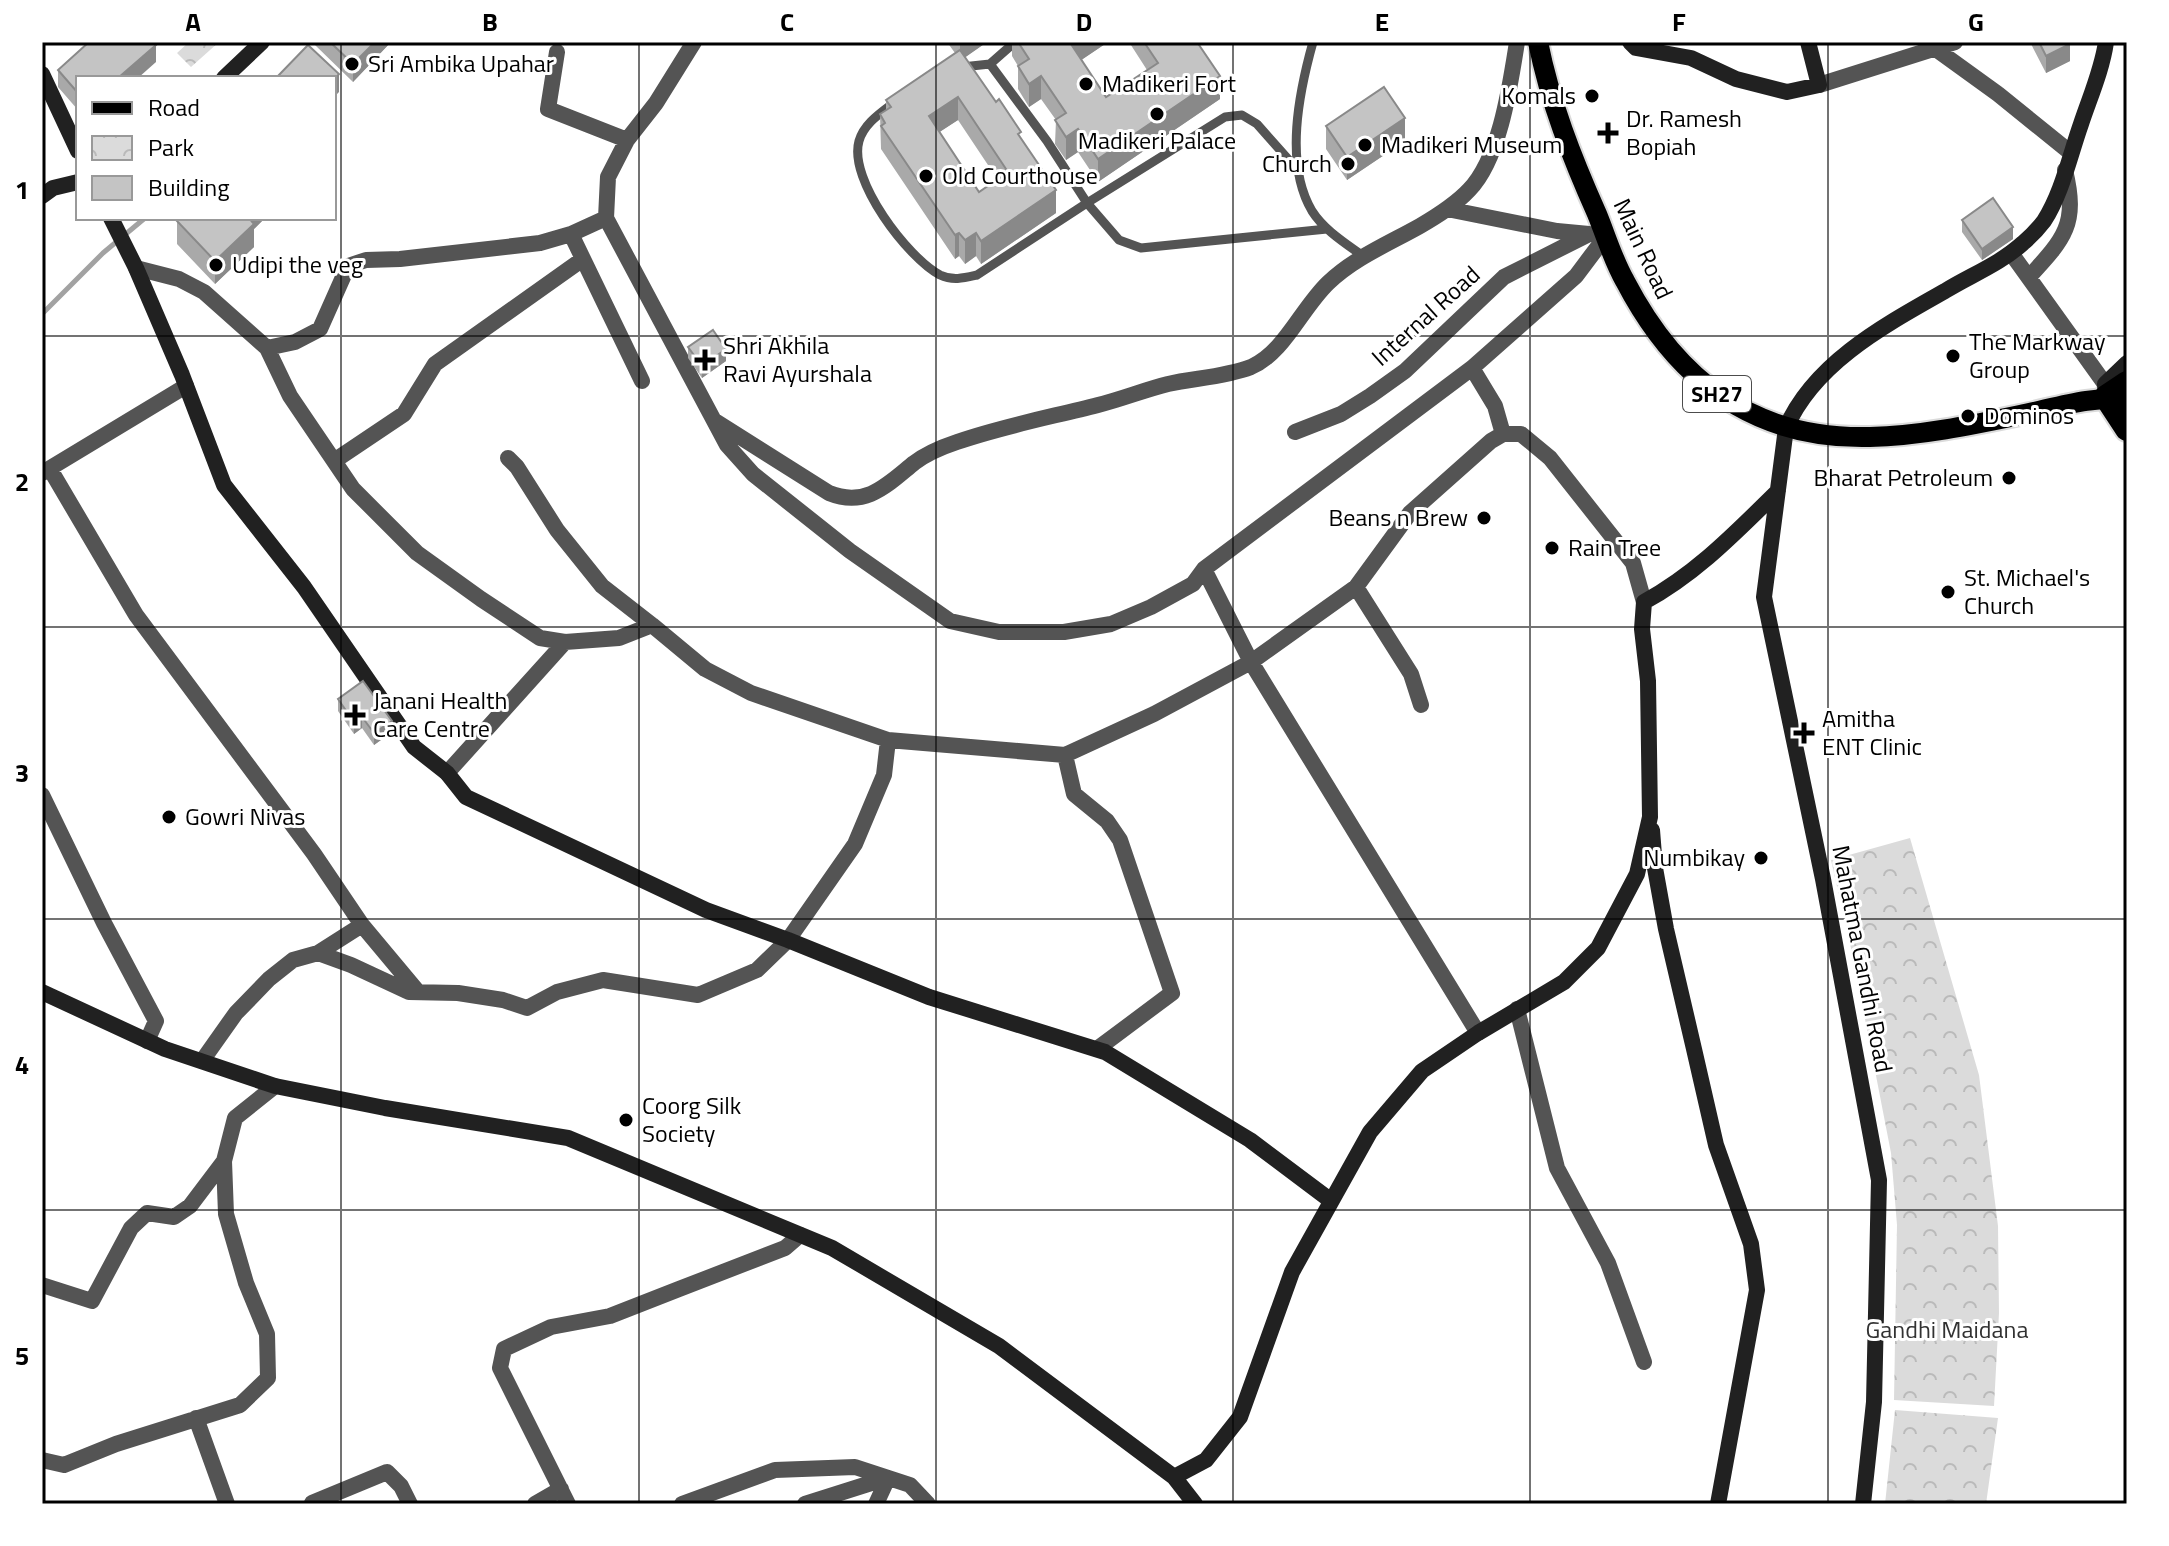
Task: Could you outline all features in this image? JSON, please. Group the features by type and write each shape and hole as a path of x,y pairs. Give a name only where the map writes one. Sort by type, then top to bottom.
{"highway":[{"path":"2116,391 2127,429"}],"main road":[{"name":"Main Road","path":"1538,42 1545,75 1597,235 1645,316 1695,375 1728,403 1786,428 1825,435 1871,437 1999,420 2116,391"}],"street":[{"path":"226,76 262,42"},
{"path":"694,42 656,103 627,140 608,177 606,218 727,445 753,474 850,551 950,621 999,632 1064,632 1111,624 1193,584 1204,569 1472,368 1576,276 1597,235 1557,231 1447,209"},
{"path":"714,421 829,493 846,500 864,496 899,477 931,452 958,442 1160,386 1255,365 1281,344 1303,310 1329,282 1363,256 1447,209 1469,190 1483,171 1503,112 1517,42"},
{"path":"1630,42 1636,48 1691,58 1736,79 1787,92 1819,85 1955,42"},
{"path":"1808,42 1819,85"},
{"path":"1786,428 1794,408 1835,362 1887,326 2011,253 2043,222 2071,153 2106,42"},
{"path":"1933,47 2071,153"},
{"path":"557,52 548,109 627,140"},
{"path":"50,80 76,146"},
{"path":"2029,277 2064,234 2068,223 2072,198 2065,170"},
{"path":"42,196 53,188 76,182"},
{"path":"267,348 295,342 320,329 348,266 366,260 540,243 571,234 606,218"},
{"path":"112,220 186,386 224,485 304,587 414,747 447,773 466,797 706,910 929,997 1097,1049 1250,1140 1330,1200"},
{"path":"571,234 642,381"},
{"name":"Internal Road","path":"1295,432 1341,414 1370,396 1429,350 1483,294 1504,277 1597,235"},
{"path":"2011,253 2116,391"},
{"path":"334,461 404,414 435,364 583,259"},
{"path":"136,268 179,279 204,292 267,348 290,396 353,489 417,553 481,599 540,638 565,642 619,638 652,625"},
{"path":"2116,391 2127,363"},
{"path":"1472,368 1495,406 1503,434"},
{"path":"186,386 46,471 136,615 314,854 362,925 418,992"},
{"name":"Mahatma Gandhi Road","path":"1786,428 1764,597 1823,879 1879,1180 1874,1402 1863,1504"},
{"path":"508,458 557,530 602,586 705,669 751,693 888,740 1065,755 1154,714 1251,662 1356,587 1410,513 1491,441 1503,434 1521,434 1533,442 1550,458 1633,563 1644,602 1642,629 1648,681 1650,817 1655,868 1716,1145 1751,1244 1757,1290 1718,1504"},
{"path":"1644,602 1688,575 1778,491"},
{"path":"1204,569 1251,662 1478,1033"},
{"path":"1356,587 1411,674 1421,705"},
{"path":"447,773 565,642"},
{"path":"318,953 409,992 458,993 503,1000 527,1008 557,992 603,980 698,995 757,970 788,940 855,844 884,775 888,740"},
{"path":"1065,755 1074,794 1107,821 1120,840 1172,993 1097,1049"},
{"path":"42,795 156,1021 147,1041"},
{"path":"1174,1477 1206,1460 1240,1417 1292,1272 1370,1132 1422,1071 1478,1033 1564,982 1598,948 1637,874 1650,817"},
{"path":"202,1061 236,1013 269,979 293,960 318,953 362,925"},
{"path":"42,992 147,1041 275,1086 385,1108 568,1138 832,1248 999,1346 1174,1477 1195,1504"},
{"path":"1517,1009 1557,1168 1608,1263 1644,1362"},
{"path":"42,1460 64,1465 116,1444 240,1405 268,1378 267,1334 246,1283 226,1214 224,1161 235,1118 275,1086"},
{"path":"42,1285 92,1301 131,1228 147,1213 174,1217 190,1206 224,1161"},
{"path":"535,1504 564,1496 500,1368 504,1349 551,1327 610,1316 785,1248 800,1235"},
{"path":"196,1418 227,1504"},
{"path":"682,1504 775,1470 855,1467 910,1485 928,1504"},
{"path":"312,1503 387,1472 401,1486 410,1504"},
{"path":"805,1504 888,1478"},
{"path":"876,1504 888,1478"}],"lane":[{"path":"950,69 990,64 1015,42"},
{"path":"1296,168 1302,88 1313,42"},
{"path":"990,64 1047,141 1087,203 1119,240 1141,248 1327,229"},
{"path":"901,98 864,128 858,144 858,159 865,181 884,216 923,262 942,276 958,279 977,275 1225,117 1242,115 1257,124 1296,168 1312,211 1327,229 1363,256"}],"green space":[{"path":"189,42 219,42 191,67 177,53"},
{"name":"Gandhi Maidana","path":"1910,838 1979,1075 1998,1226 1999,1313 1994,1406 1894,1400 1897,1225 1891,1153 1831,860"},
{"path":"1895,1410 1998,1418 1986,1504 1885,1504"}],"building":[{"path":"89,42 153,42 156,45 120,76 76,76 76,91 58,70"},
{"path":"330,42 375,42 353,64"},
{"name":"Madikeri Palace","path":"1018,42 1074,42 1071,44 1106,97 1158,63 1144,42 1197,42 1220,76 1098,159 1078,129 1066,137 1055,120 1066,113 1041,76 1029,84 1018,66 1029,59"},
{"path":"2039,42 2069,42 2070,44 2046,56"},
{"path":"308,45 339,74 336,78 278,76"},
{"name":"Old Courthouse","path":"960,50 996,102 999,99 1021,132 1018,134 1056,190 981,241 976,233 965,240 959,233 955,235 881,126 885,123 880,114 891,107 886,100","holes":["958,97 1008,172 979,192 929,116"]},
{"path":"1384,87 1405,118 1347,157 1326,126"},
{"path":"1993,198 2013,227 1982,249 1962,220"},
{"path":"251,220 254,224 215,261 177,221"},
{"path":"713,330 726,349 702,366 688,347"},
{"path":"363,681 392,721 374,733 362,717 354,722 338,699"}],"waterway":[{"path":"42,314 103,253 143,220"}],"place":[{"name":"Sri Ambika Upahar","path":"352,64"},
{"name":"Madikeri Fort","path":"1086,84"},
{"name":"Komals","path":"1592,96"},
{"name":"Madikeri Palace","path":"1157,114"},
{"name":"Dr. Ramesh Bopiah","path":"1608,133"},
{"name":"Madikeri Museum","path":"1365,145"},
{"name":"Church","path":"1348,164"},
{"name":"Old Courthouse","path":"926,176"},
{"name":"Udipi the veg","path":"216,265"},
{"name":"The Markway Group","path":"1953,356"},
{"name":"Shri Akhila Ravi Ayurshala","path":"705,360"},
{"name":"Dominos","path":"1968,416"},
{"name":"Bharat Petroleum","path":"2009,478"},
{"name":"Beans n Brew","path":"1484,518"},
{"name":"Rain Tree","path":"1552,548"},
{"name":"St. Michael's Church","path":"1948,592"},
{"name":"Janani Health Care Centre","path":"355,715"},
{"name":"Amitha ENT Clinic","path":"1804,733"},
{"name":"Gowri Nivas","path":"169,817"},
{"name":"Numbikay","path":"1761,858"},
{"name":"Coorg Silk Society","path":"626,1120"}]}
